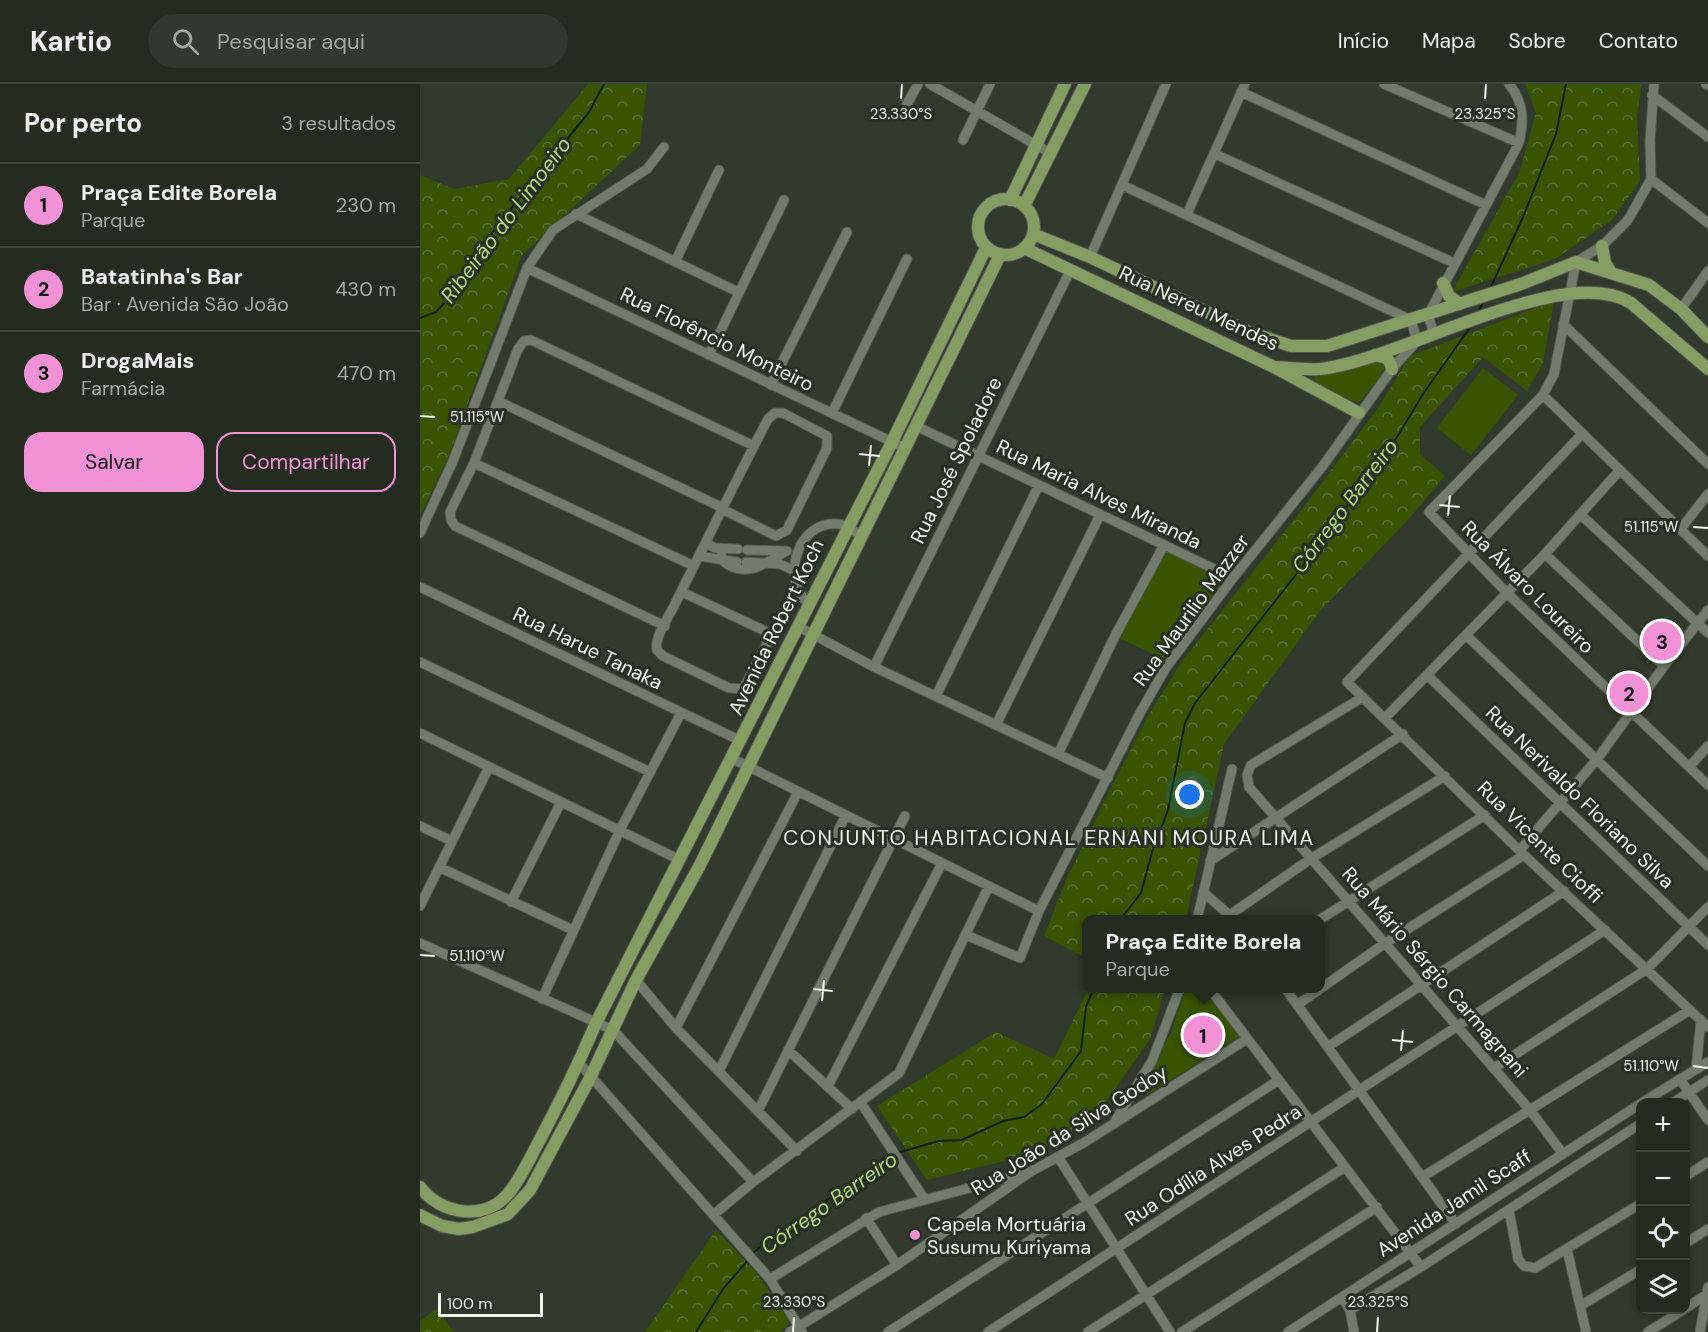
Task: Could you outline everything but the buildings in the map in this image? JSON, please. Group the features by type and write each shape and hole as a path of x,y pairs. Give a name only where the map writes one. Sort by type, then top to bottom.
{"main road":[{"path":"1010,200 1065,84"},
{"path":"1024,206 1085,84"},
{"path":"1010,200 1024,206 1032,219 1033,234 1024,248 1017,253 1000,255 986,248 978,232 980,215 993,203 1010,200"},
{"name":"Rua Nereu Mendes","path":"1033,234 1090,257 1249,332 1291,346 1327,346 1521,284 1576,262"},
{"path":"1602,246 1605,263 1611,272"},
{"name":"Avenida Robert Koch","path":"420,1187 436,1204 465,1212 489,1207 508,1195 579,1063 596,1023 892,442 986,248"},
{"name":"Rua Nereu Mendes","path":"1024,248 1274,367 1319,369 1375,355 1506,309 1569,293 1592,291 1626,300 1708,369"},
{"name":"Avenida Robert Koch","path":"420,1215 442,1226 459,1229 490,1222 516,1208 530,1190 590,1078 636,980 699,867 860,535 1000,255"},
{"path":"1576,262 1649,285 1681,309 1708,337"},
{"path":"1108,287 1129,292 1134,283 1128,275"},
{"path":"1443,283 1449,296 1460,303"},
{"path":"1375,355 1385,357 1390,361 1392,369"},
{"path":"1274,367 1359,413"}],"street":[{"path":"907,104 918,84"},
{"path":"930,84 1052,154"},
{"path":"963,140 990,84"},
{"path":"1090,257 1167,84"},
{"path":"1434,334 1428,315 1519,143 1524,121 1518,95 1509,84"},
{"path":"1654,84 1651,179 1629,220 1602,246 1576,262 1554,374 1543,395 1581,435 1708,556"},
{"path":"1390,85 1519,143"},
{"path":"1187,214 1243,88 1485,205"},
{"path":"1652,95 1708,137"},
{"path":"420,533 453,461 527,268 553,230 648,169 664,147"},
{"path":"1215,154 1454,263"},
{"path":"675,262 719,170"},
{"path":"1651,179 1708,223"},
{"path":"1122,185 1411,320 1417,341"},
{"path":"709,355 784,200"},
{"path":"576,214 738,292"},
{"path":"771,385 848,232"},
{"path":"832,413 907,259"},
{"name":"Rua Florêncio Monteiro","path":"527,268 905,448"},
{"name":"Rua José Spoladore","path":"874,667 1071,269"},
{"path":"1681,309 1708,271"},
{"path":"1377,303 1388,318 1386,328"},
{"path":"1563,324 1708,464"},
{"path":"665,626 455,526 451,520 450,512 474,463 518,349 527,340 754,446"},
{"name":"Rua Maurilio Mazzer","path":"966,935 1020,958 1039,911 1165,669 1322,467 1392,369 1417,341"},
{"name":"Rua Álvaro Loureiro","path":"1543,395 1429,512 1507,593 1708,785"},
{"path":"498,401 724,510 773,535 780,536 788,530 827,448 828,440 823,433 783,414 775,413 768,419 724,510 699,556 657,642 657,650 663,656 737,691 747,685 767,644 766,634 762,629 682,591"},
{"name":"Rua Maria Alves Miranda","path":"916,426 1233,579"},
{"path":"1467,552 1581,435"},
{"path":"474,463 694,566"},
{"path":"1386,717 1545,554 1619,471"},
{"path":"936,696 1039,485"},
{"path":"1680,530 1708,494"},
{"path":"1580,514 1708,633"},
{"path":"996,725 1100,515"},
{"path":"722,560 737,570 751,570 800,546 809,536 834,524 847,527 860,535"},
{"path":"706,543 713,548 786,552"},
{"path":"1058,754 1115,636 1164,545"},
{"path":"800,546 793,570 801,594 808,603"},
{"path":"721,548 722,560"},
{"name":"Rua Vicente Cioffi","path":"1467,552 1347,682 1386,717 1522,853 1704,1024"},
{"path":"1545,554 1664,666"},
{"path":"699,556 742,562 783,564 793,570"},
{"name":"Rua Harue Tanaka","path":"420,586 741,741"},
{"path":"1325,985 1522,853 1598,758 1664,666 1708,610"},
{"path":"797,626 874,667 1108,778"},
{"path":"1466,635 1598,758 1708,866"},
{"path":"420,662 650,772"},
{"name":"Rua Nerivaldo Floriano Silva","path":"1427,675 1708,945"},
{"name":"Rua Mário Sérgio Carmagnani","path":"1363,697 1251,765 1247,775 1249,788 1494,1068 1563,1154"},
{"path":"542,999 620,830 681,713"},
{"path":"420,733 680,860"},
{"path":"1210,861 1402,734"},
{"path":"1689,767 1708,746"},
{"path":"732,759 1039,911"},
{"path":"420,906 489,767"},
{"path":"1198,915 1232,769"},
{"path":"1236,915 1311,858 1446,776"},
{"path":"676,1028 798,792"},
{"path":"511,902 561,802"},
{"path":"719,1071 846,815"},
{"path":"1325,916 1485,815"},
{"path":"758,1111 904,816"},
{"path":"420,826 452,841"},
{"path":"828,1086 942,863"},
{"path":"439,867 573,930"},
{"path":"713,1215 753,1182 899,1073 989,886"},
{"path":"1329,1046 1564,891"},
{"path":"1203,892 1231,915"},
{"path":"1494,1068 1647,969 1708,907"},
{"name":"Rua Odília Alves Pedra","path":"988,1332 1605,930"},
{"path":"420,943 613,1030 753,1182"},
{"path":"636,980 676,1028 797,1151"},
{"path":"1114,1123 1152,1061 1178,993"},
{"path":"1213,993 1421,1267"},
{"path":"1289,993 1424,1176 1456,1224"},
{"path":"1297,1005 1314,993"},
{"path":"1424,1176 1690,1010"},
{"path":"1696,1069 1704,1024"},
{"name":"Rua João da Silva Godoy","path":"790,1332 801,1329 897,1266 1030,1172 1114,1123 1247,1039"},
{"path":"788,1050 852,1109"},
{"name":"Avenida Jamil Scaff","path":"1650,1098 1708,1062"},
{"path":"579,1063 770,1279 801,1329"},
{"path":"1680,1079 1708,1120"},
{"path":"888,1332 1279,1080"},
{"path":"1681,1098 1708,1080"},
{"path":"861,1103 925,1200"},
{"name":"Avenida Jamil Scaff","path":"1288,1332 1636,1107"},
{"name":"Avenida Jamil Scaff","path":"1350,1310 1421,1267 1636,1127"},
{"path":"1058,1157 1170,1332"},
{"path":"1690,1173 1708,1162"},
{"path":"1088,1332 1346,1167"},
{"path":"770,1279 879,1212 1030,1172"},
{"path":"1509,1210 1518,1259 1524,1266 1535,1268 1636,1206"},
{"path":"1182,1332 1377,1207"},
{"path":"866,1218 897,1266"},
{"path":"1690,1240 1708,1229"},
{"path":"1567,1249 1586,1332"},
{"path":"1580,1306 1636,1273"},
{"path":"1690,1306 1707,1296"},
{"path":"1700,1332 1707,1296"},
{"path":"1342,1297 1350,1310 1354,1332"},
{"path":"1648,1332 1676,1314"}],"green space":[{"path":"588,84 647,84 640,145 522,255 448,458 420,516 420,175 454,189 509,179"},
{"path":"1525,84 1642,84 1637,113 1640,181 1612,220 1555,259 1452,292 1519,173 1536,113"},
{"path":"1554,301 1543,363 1527,391 1483,357 1420,427 1420,454 1445,476 1408,520 1320,611 1224,744 1187,915 1082,915 1082,956 1044,936 1066,880 1108,794 1148,716 1182,661 1293,521 1378,408 1410,356"},
{"path":"1372,359 1389,366 1359,403 1315,385 1312,381 1316,376 1337,372"},
{"path":"1483,368 1518,395 1471,455 1437,428"},
{"path":"1165,551 1222,577 1221,586 1163,659 1115,636"},
{"path":"1087,993 1164,993 1150,1039 1098,1113 1037,1153 927,1180 877,1106 996,1032 1054,1059"},
{"path":"1185,993 1205,993 1236,1030 1238,1037 1147,1095 1141,1091 1142,1086 1171,1032"},
{"path":"716,1230 755,1271 789,1319 787,1327 779,1332 645,1332"},
{"path":"436,1309 454,1332 420,1332 420,1321"}],"waterway":[{"name":"Ribeirão do Limoeiro","path":"420,318 436,312 451,296 461,276 501,221 589,112 604,84"},
{"name":"Córrego Barreiro","path":"1490,289 1523,217 1556,134 1566,84"},
{"name":"Córrego Barreiro","path":"1478,313 1483,302"},
{"name":"Córrego Barreiro","path":"1124,915 1141,893 1152,852 1168,810 1185,723 1195,703 1309,558 1399,434 1423,394 1471,326"},
{"name":"Córrego Barreiro","path":"897,1153 939,1141 962,1140 1003,1121 1024,1117 1042,1104 1081,1051 1086,1007 1092,993"},
{"name":"Córrego Barreiro","path":"752,1254 769,1239 892,1156"},
{"name":"Córrego Barreiro","path":"696,1332 723,1289 749,1259"}],"place":[{"name":"DrogaMais","path":"1662,641"},
{"name":"Batatinha's Bar","path":"1629,693"},
{"name":"Praça Edite Borela","path":"1203,1035"},
{"name":"Capela Mortuária Susumu Kuriyama","path":"915,1235"}],"district":[{"name":"CONJUNTO HABITACIONAL ERNANI MOURA LIMA","path":"1049,838"}]}
